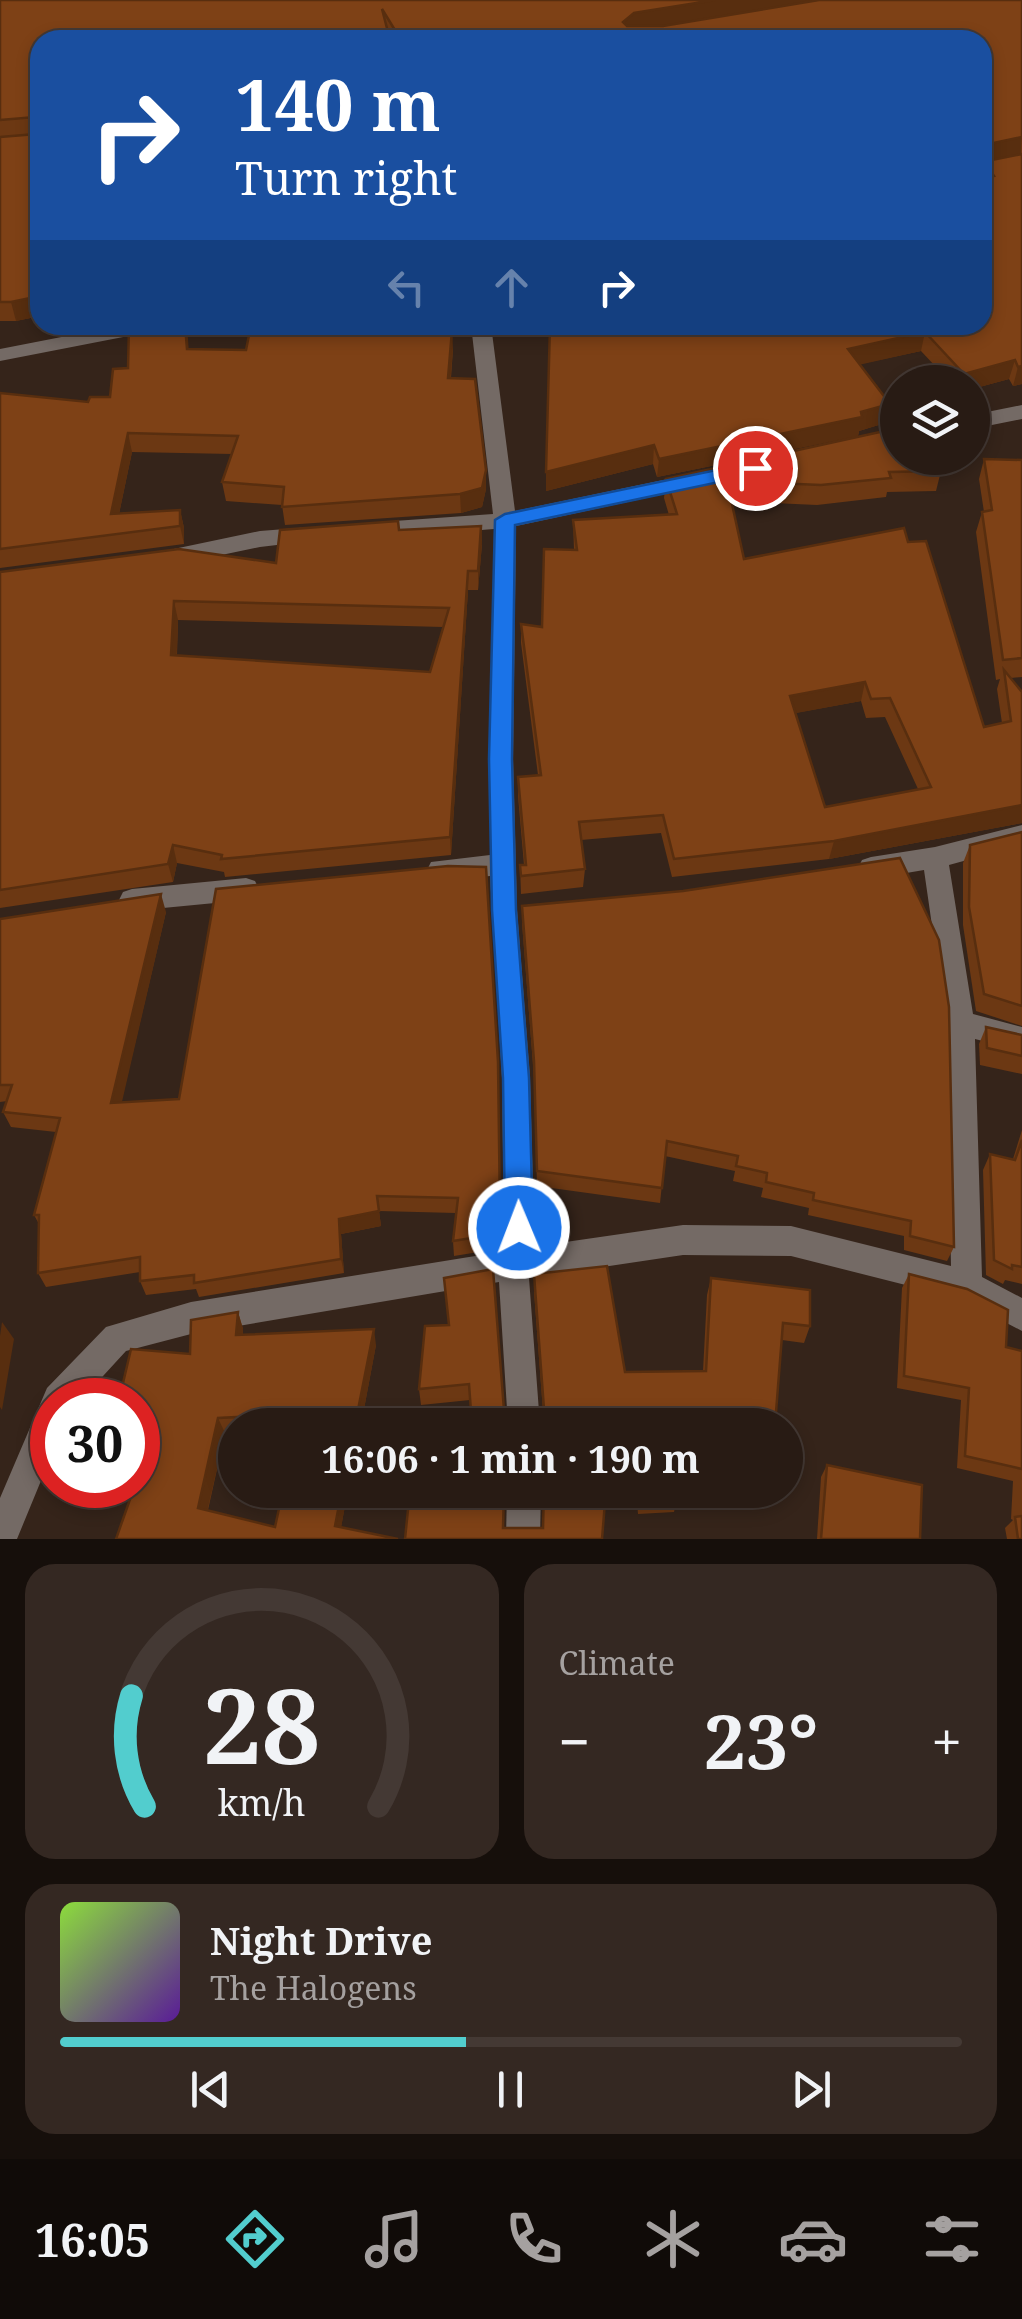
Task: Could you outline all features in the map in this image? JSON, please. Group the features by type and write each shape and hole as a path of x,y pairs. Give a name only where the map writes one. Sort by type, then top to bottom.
{"street":[{"path":"0,355 103,335"},
{"path":"482,335 505,520 501,759 505,864 514,909 519,1228 513,1266 523,1408"},
{"path":"990,418 1022,412"},
{"path":"139,562 260,540 505,520 710,477"},
{"path":"840,873 935,858 1022,834"},
{"path":"935,858 960,1022 967,1285"},
{"path":"410,873 505,864"},
{"path":"106,904 276,886"},
{"path":"960,1022 1022,1039"},
{"path":"80,1378 117,1338 190,1318 364,1287 683,1240 791,1241 967,1285 1022,1315"},
{"path":"0,1539 30,1467"},
{"path":"523,1539 524,1508"}],"building":[{"path":"0,0 715,0 634,13 623,22 627,26 663,26 819,0 1022,0 1022,137 992,143 992,30 395,30 382,9 387,30 30,30 30,117 0,120"},
{"path":"30,134 30,298 0,302 0,137"},
{"path":"1022,154 1022,366 1018,367 1015,360 990,367 956,365 928,335 992,335 992,160"},
{"path":"129,335 186,335 187,349 246,350 249,335 452,335 448,378 475,379 486,470 482,488 460,494 282,507 284,487 222,482 238,436 128,433 111,514 180,510 180,526 0,549 0,393 88,402 90,397 110,397 113,369 128,368"},
{"path":"550,335 911,335 848,349 880,391 880,407 861,412 862,417 659,459 654,445 546,472"},
{"path":"880,432 880,475 891,478 821,485 727,481 744,559 904,528 908,542 926,541 984,727 1011,721 1004,670 1022,692 1022,805 834,841 674,859 663,815 579,822 585,869 521,876 520,865 526,865 518,777 541,775 521,624 542,627 544,549 577,550 573,520 677,514 666,479","holes":["865,682 871,699 890,698 931,787 825,807 790,696"]},
{"path":"990,459 1022,460 1022,658 1003,660 982,512 992,510 987,475 990,475"},
{"path":"398,521 399,530 481,526 478,571 468,571 450,837 221,859 222,855 173,845 168,864 0,890 0,572 179,549 276,563 280,530","holes":["174,601 449,608 430,672 171,655"]},
{"path":"1022,832 1022,1006 984,994 969,907 970,845"},
{"path":"900,858 939,940 949,1007 954,1247 910,1236 911,1221 813,1200 814,1193 766,1182 767,1173 736,1166 738,1156 667,1141 662,1188 537,1171 534,1061 522,906 683,891"},
{"path":"448,866 486,867 498,1062 497,1234 453,1241 458,1198 377,1196 379,1211 339,1219 341,1259 194,1283 194,1275 140,1281 140,1257 38,1273 39,1215 34,1215 60,1118 3,1112 12,1085 0,1085 0,919 161,894 111,1103 179,1099 216,889"},
{"path":"986,1027 1022,1035 1022,1056 987,1048"},
{"path":"1022,1140 1022,1267 1012,1265 1012,1269 994,1260 990,1154 1015,1160"},
{"path":"607,1266 625,1372 706,1371 711,1278 810,1290 810,1326 783,1323 776,1408 544,1408 534,1274"},
{"path":"493,1269 504,1408 471,1408 469,1384 419,1389 425,1326 449,1325 444,1278"},
{"path":"909,1274 967,1289 1008,1310 1006,1347 1022,1351 1022,1469 965,1456 969,1388 904,1376"},
{"path":"238,1312 236,1335 374,1329 358,1408 218,1408 198,1508 275,1527 279,1508 338,1508 335,1526 398,1539 116,1539 127,1508 160,1508 160,1378 124,1378 131,1349 190,1354 191,1320"},
{"path":"827,1465 922,1485 920,1539 821,1539"},
{"path":"408,1508 504,1508 503,1528 543,1528 544,1508 605,1508 602,1539 405,1539"},
{"path":"1022,1516 1022,1539 1018,1539 1015,1517"}],"route":[{"path":"519,1228 501,759 505,520 755,468"}]}
